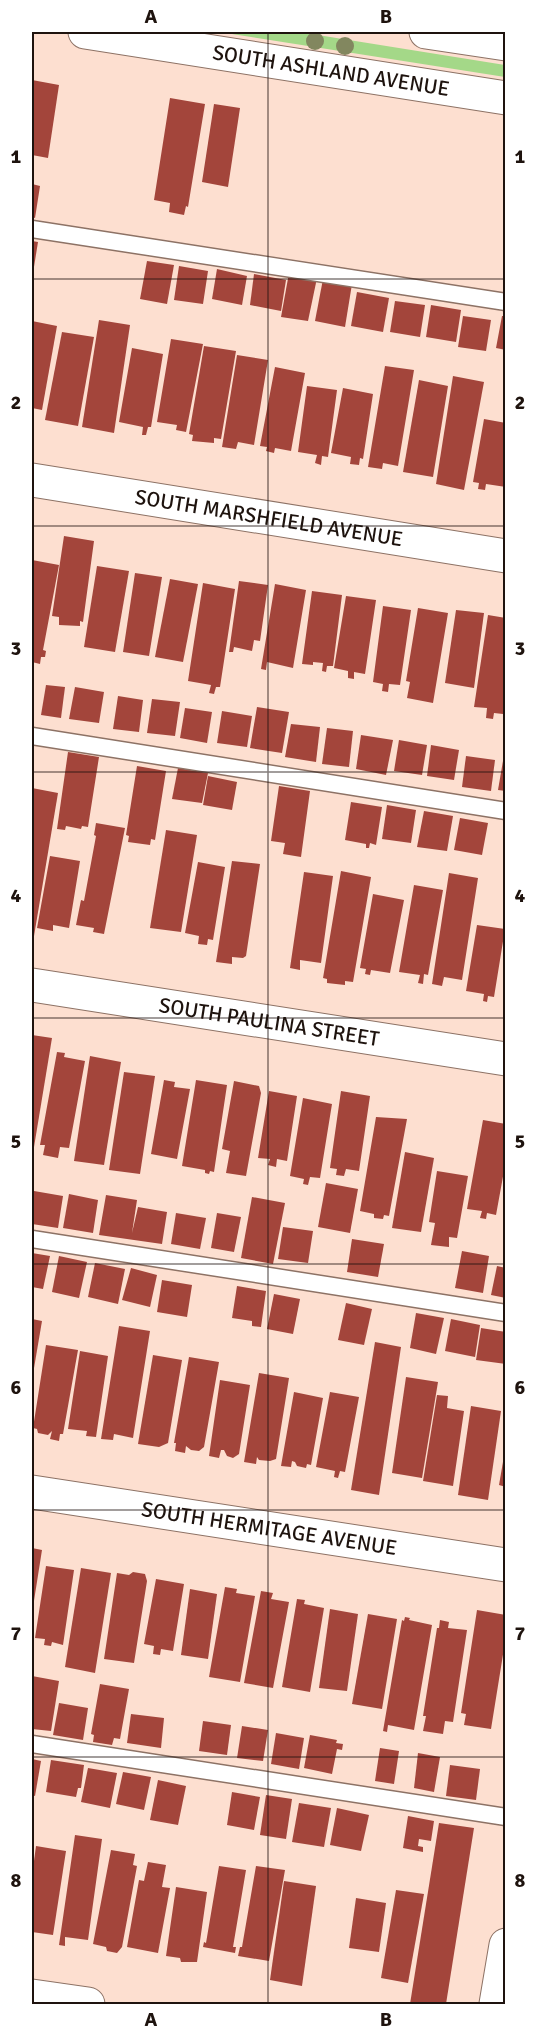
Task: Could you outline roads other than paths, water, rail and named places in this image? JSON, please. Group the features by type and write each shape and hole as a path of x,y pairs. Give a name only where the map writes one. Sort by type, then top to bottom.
{"street":[{"name":"SOUTH ASHLAND AVENUE","path":"85,32 506,98"},
{"path":"426,32 506,44"},
{"name":"SOUTH MARSHFIELD AVENUE","path":"32,480 506,556"},
{"name":"SOUTH PAULINA STREET","path":"32,985 506,1059"},
{"name":"SOUTH HERMITAGE AVENUE","path":"32,1492 506,1565"},
{"path":"496,2004 506,1945"},
{"path":"32,1996 87,2004"}],"lane":[{"path":"32,229 506,302"},
{"path":"32,736 506,811"},
{"path":"32,1239 506,1313"},
{"path":"32,1744 506,1817"}]}
